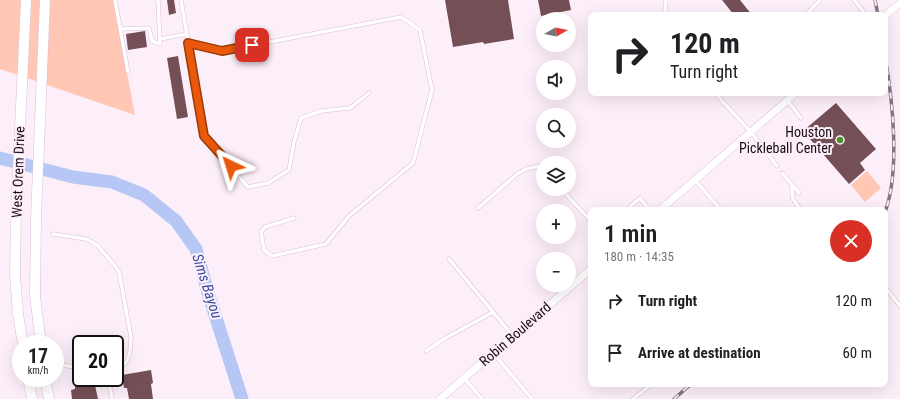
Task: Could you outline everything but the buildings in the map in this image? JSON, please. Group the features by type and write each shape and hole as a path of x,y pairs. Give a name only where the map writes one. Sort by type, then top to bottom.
{"main road":[{"name":"West Orem Drive","path":"22,335 18,314 15,274 16,213 26,0"},
{"name":"West Orem Drive","path":"40,335 35,296 36,218 45,0"},
{"path":"30,387 32,399"},
{"path":"47,387 49,399"}],"street":[{"path":"888,14 900,4"},
{"path":"664,207 792,96"},
{"name":"Robin Boulevard","path":"440,399 588,272"}],"lane":[{"path":"114,0 128,72"},
{"path":"121,30 149,28 153,42 160,44 158,0"},
{"path":"181,0 204,136 248,187 268,183 289,170 294,142 301,118 321,111 350,108 369,93"},
{"path":"665,12 666,0"},
{"path":"809,12 820,0"},
{"path":"854,0 864,12"},
{"path":"896,0 900,4"},
{"path":"188,43 222,51 401,16 420,30 432,90 413,163 349,216 326,244 272,256 264,250 261,232 265,227 294,218"},
{"path":"160,39 187,34"},
{"path":"718,96 751,132 777,166"},
{"path":"787,100 801,118"},
{"path":"478,208 517,174 526,169 536,167"},
{"path":"782,173 799,193"},
{"path":"695,180 719,207"},
{"path":"792,185 792,197 799,207"},
{"path":"568,196 588,218"},
{"path":"630,207 640,198 647,207"},
{"path":"53,234 86,239 92,242 98,246 119,272 131,337 130,352 124,365"},
{"path":"449,259 513,336"},
{"path":"888,291 900,306"},
{"path":"426,352 444,339 492,312"},
{"path":"494,353 532,399"},
{"path":"464,378 482,399"},
{"path":"110,387 112,399"},
{"path":"633,399 648,387"}],"shaded area":[{"path":"0,0 113,0 135,115 0,69"},
{"path":"867,171 881,188 865,202 851,185"}],"waterway":[{"name":"Sims Bayou","path":"0,158 73,177 112,182 144,195 176,221 196,249 208,293 242,399"}],"railway":[{"path":"875,0 877,12"},
{"path":"887,207 890,196 894,157 894,136 888,75"},
{"path":"674,399 688,387"}],"place":[{"name":"Houston Pickleball Center","path":"840,140"}],"route":[{"path":"231,166 204,136 188,43 222,51 252,45"}]}
